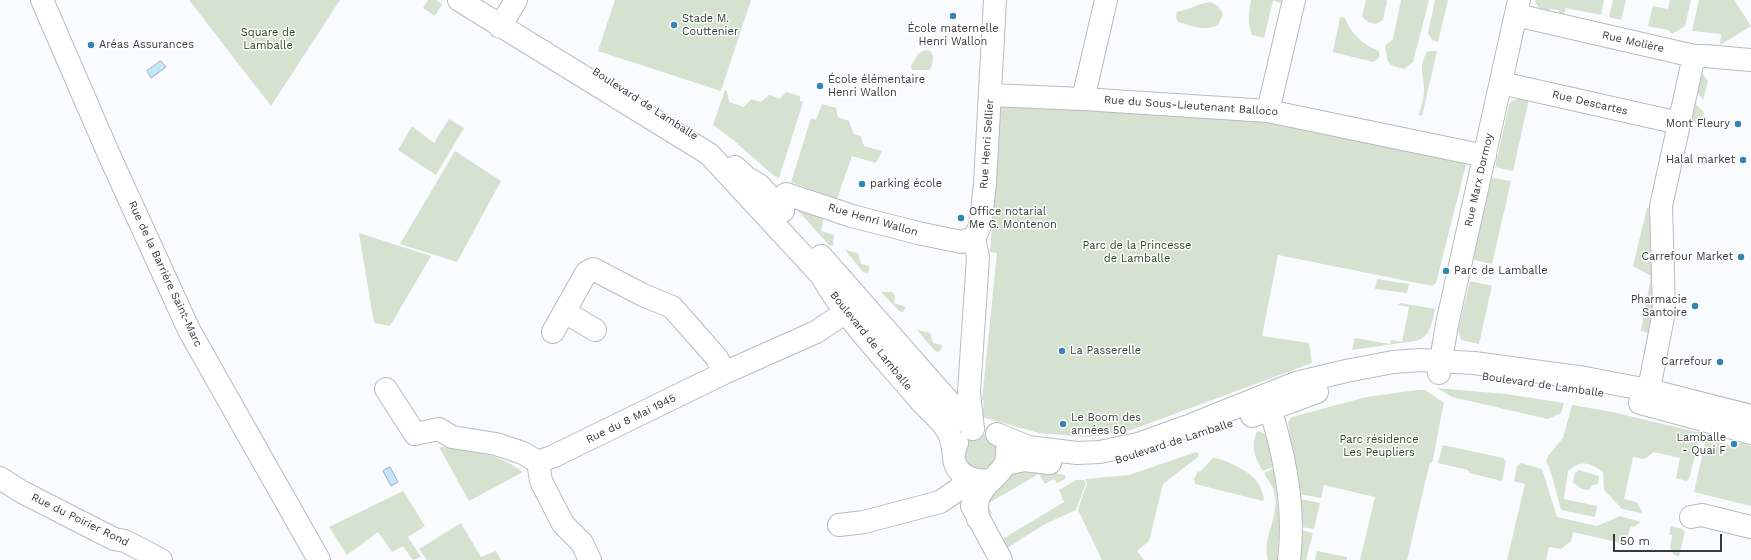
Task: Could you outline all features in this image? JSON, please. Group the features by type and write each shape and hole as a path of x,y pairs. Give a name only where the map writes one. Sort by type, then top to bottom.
{"street":[{"name":"Rue de la Barrière Saint-Marc","path":"42,0 110,157 189,330 319,560"},
{"name":"Boulevard de Lamballe","path":"459,0 508,15"},
{"name":"Boulevard de Lamballe","path":"482,0 508,15 577,60 601,78 712,147 747,178 760,185 770,208 821,275 832,294 926,408 946,429 951,438 954,456"},
{"name":"Rue Henri Sellier","path":"974,238 980,226 984,191 996,0"},
{"path":"1083,99 1106,0"},
{"path":"1268,111 1294,0"},
{"name":"Rue Molière","path":"1518,8 1694,56 1751,60"},
{"name":"Rue Marx Dormoy","path":"1439,367 1518,8"},
{"path":"1647,398 1664,312 1661,206 1694,56"},
{"name":"Rue Descartes","path":"1501,83 1679,123"},
{"name":"Rue du Sous-Lieutenant Balloco","path":"990,95 1083,99 1268,111 1485,156"},
{"name":"Rue Henri Wallon","path":"770,208 786,194 852,216 918,233 961,242 974,238"},
{"name":"Boulevard de Lamballe","path":"770,208 973,429"},
{"path":"973,429 969,392 978,257 974,238"},
{"path":"553,332 586,273 593,269 643,295 661,301 672,307 717,358 724,373"},
{"path":"565,312 595,330"},
{"name":"Rue du 8 Mai 1945","path":"538,462 554,456 724,373 816,332 846,312"},
{"name":"Boulevard de Lamballe","path":"999,471 1024,460 1081,466 1100,466 1195,438 1268,402 1296,383 1392,362 1420,360 1439,367 1474,363 1585,378 1751,433"},
{"path":"386,388 415,434 439,429 452,437 496,444 523,452 538,462 541,481 563,524 582,543 590,560"},
{"name":"Boulevard de Lamballe","path":"1647,398 1751,416"},
{"name":"Boulevard de Lamballe","path":"998,434 1028,446 1077,453 1100,452 1138,444 1268,402"},
{"path":"1268,402 1281,447 1290,498 1291,523 1289,560"},
{"path":"978,519 979,498 984,488 999,471 1008,456 1006,448 998,434 986,429 973,429 959,439 955,447 954,456 965,481 978,519 1001,560"},
{"path":"839,525 864,522 940,502 965,481 984,481 999,471"},
{"name":"Rue du Poirier Rond","path":"0,478 22,492 107,535 130,553 161,560"},
{"path":"1691,517 1702,515 1751,527"}],"green space":[{"name":"Square de Lamballe","path":"189,0 340,0 271,106"},
{"path":"428,0 436,0 442,4 435,16 423,8"},
{"name":"Stade M. Couttenier","path":"615,0 751,0 721,91 598,51"},
{"path":"1251,0 1283,0 1282,3 1273,1 1264,38 1252,35 1250,31 1249,18"},
{"path":"1366,0 1386,0 1387,2 1383,20 1376,24 1368,22 1362,16"},
{"path":"1401,0 1429,0 1413,62 1404,69 1394,66 1389,62 1385,46 1393,39"},
{"path":"1435,0 1448,0 1438,42 1432,40 1428,33"},
{"path":"1535,0 1604,0 1601,15 1566,8 1563,18 1558,17 1559,10 1550,9 1549,13 1542,10 1538,7"},
{"path":"1613,0 1626,0 1621,20 1609,17"},
{"path":"1670,0 1691,0 1685,26 1672,34 1668,30 1648,26 1653,6 1668,9"},
{"path":"1699,0 1734,0 1751,26 1720,45 1721,34 1692,31"},
{"path":"1210,2 1218,6 1223,14 1218,25 1203,28 1193,27 1178,22 1176,17 1177,12"},
{"path":"1340,17 1345,18 1358,38 1368,46 1379,51 1379,58 1377,60 1373,62 1333,52"},
{"path":"925,50 930,51 933,56 932,66 929,70 912,70 911,66 918,54"},
{"path":"1437,51 1422,116 1419,115 1424,93 1422,66 1427,52"},
{"path":"1701,72 1708,81 1703,100 1695,88"},
{"path":"725,90 727,91 729,102 744,107 751,99 761,102 769,95 780,99 786,92 800,96 800,101 803,102 779,178 773,175 732,139 713,125"},
{"path":"1522,97 1529,99 1513,171 1495,167 1509,105 1512,101"},
{"path":"1692,101 1704,112 1701,124 1688,121"},
{"path":"822,104 836,108 838,117 849,121 854,134 861,136 864,146 882,151 876,163 852,156 837,199 791,182 811,118 816,120"},
{"name":"Parc de la Princesse de Lamballe","path":"1001,104 1286,123 1467,161 1436,283 1432,286 1278,255 1262,336 1309,343 1312,363 1131,430 1087,437 1039,433 982,417 984,401 982,400 997,253 990,252"},
{"path":"449,119 464,128 436,175 398,150 412,126 434,143"},
{"path":"455,151 501,181 457,262 400,244"},
{"path":"1494,178 1511,181 1492,264 1474,260 1473,257 1491,179"},
{"path":"1650,207 1655,300 1650,331 1648,333 1641,331 1651,276 1633,266 1647,208"},
{"path":"799,209 824,215 821,231 834,235 833,246 829,245 798,211"},
{"path":"359,233 431,256 390,326 374,323"},
{"path":"845,250 858,253 861,264 870,266 868,273 863,272"},
{"path":"1377,279 1409,284 1407,293 1375,289"},
{"path":"1470,281 1492,286 1479,344 1461,340 1458,330"},
{"path":"881,292 892,292 895,296 894,303 906,307 903,312 899,311"},
{"path":"1401,303 1435,309 1430,329 1424,337 1415,341 1352,350 1355,338 1390,344 1391,340 1402,342 1409,307 1398,305"},
{"path":"917,330 930,333 933,343 942,345 941,350 937,352 935,351"},
{"path":"1437,388 1506,394 1564,403 1561,413 1548,419 1452,397"},
{"name":"Parc résidence Les Peupliers","path":"1425,390 1444,403 1432,463 1430,462 1407,560 1360,560 1375,497 1324,485 1321,498 1299,494 1288,422 1292,417 1366,397"},
{"path":"1572,405 1612,412 1701,433 1689,479 1686,481 1676,478 1680,458 1654,452 1644,459 1633,457 1624,499 1636,502 1642,511 1641,513 1622,509 1604,490 1603,472 1594,466 1586,464 1577,465 1568,471 1564,499 1597,506 1595,517 1561,510 1549,466 1546,462 1548,456 1563,438"},
{"path":"1260,431 1267,436 1273,467 1263,471 1254,452 1255,437 1257,432"},
{"path":"980,434 987,435 998,444 995,469 972,473 960,451 967,439"},
{"path":"1707,434 1719,437 1718,442 1738,447 1739,442 1751,446 1751,506 1694,492"},
{"path":"1443,445 1503,458 1506,462 1502,481 1469,473 1468,470 1438,463"},
{"path":"439,447 461,449 494,456 523,472 469,501"},
{"path":"1196,452 1199,454 1198,457 1163,484 1149,541 1137,551 1144,560 1102,560 1078,510 1087,483 1085,479 1129,475"},
{"path":"1213,458 1229,463 1252,476 1261,488 1264,498 1263,501 1195,484 1194,479 1198,471 1200,472"},
{"path":"1521,463 1542,469 1557,517 1597,526 1620,516 1641,522 1634,527 1631,526 1625,544 1573,532 1571,541 1561,549 1549,547 1546,560 1507,560 1525,484 1514,481 1517,466"},
{"path":"1030,468 1065,475 1065,479 1057,483 1054,479 1045,484 1039,474 987,504 992,513 986,517 983,505 1010,474"},
{"path":"1274,468 1280,528 1277,560 1268,560 1267,544 1275,509 1275,501 1274,492 1264,473"},
{"path":"1579,470 1599,476 1598,484 1592,485 1589,490 1578,487 1573,482 1575,473"},
{"path":"1076,480 1084,480 1086,483 1076,510 1045,524 1007,548 1001,540 1064,502 1059,490"},
{"path":"403,491 425,526 408,537 421,557 413,560 403,546 392,552 378,532 347,555 329,527"},
{"path":"1300,499 1320,503 1314,529 1301,527"},
{"path":"461,523 481,557 496,551 501,560 427,560 419,549"},
{"path":"1671,526 1682,529 1685,532 1679,556 1674,555 1670,547 1672,535 1669,534"},
{"path":"1300,530 1313,533 1306,560 1299,560"},
{"path":"1317,551 1347,557 1347,560 1315,560"}],"water":[{"path":"161,61 166,67 151,78 147,71"},
{"path":"390,467 398,482 391,486 383,471"}],"place":[{"name":"École maternelle Henri Wallon","path":"953,16"},
{"name":"Stade M. Couttenier","path":"674,25"},
{"name":"Aréas Assurances","path":"91,45"},
{"name":"École élémentaire Henri Wallon","path":"820,86"},
{"name":"Mont Fleury","path":"1738,124"},
{"name":"Halal market","path":"1743,160"},
{"name":"parking école","path":"862,184"},
{"name":"Office notarial Me G. Montenon","path":"961,218"},
{"name":"Carrefour Market","path":"1741,257"},
{"name":"Parc de Lamballe","path":"1446,271"},
{"name":"Pharmacie Santoire","path":"1695,306"},
{"name":"La Passerelle","path":"1062,351"},
{"name":"Carrefour","path":"1720,362"},
{"name":"Le Boom des années 50","path":"1063,424"},
{"name":"Lamballe - Quai F","path":"1734,444"}]}
